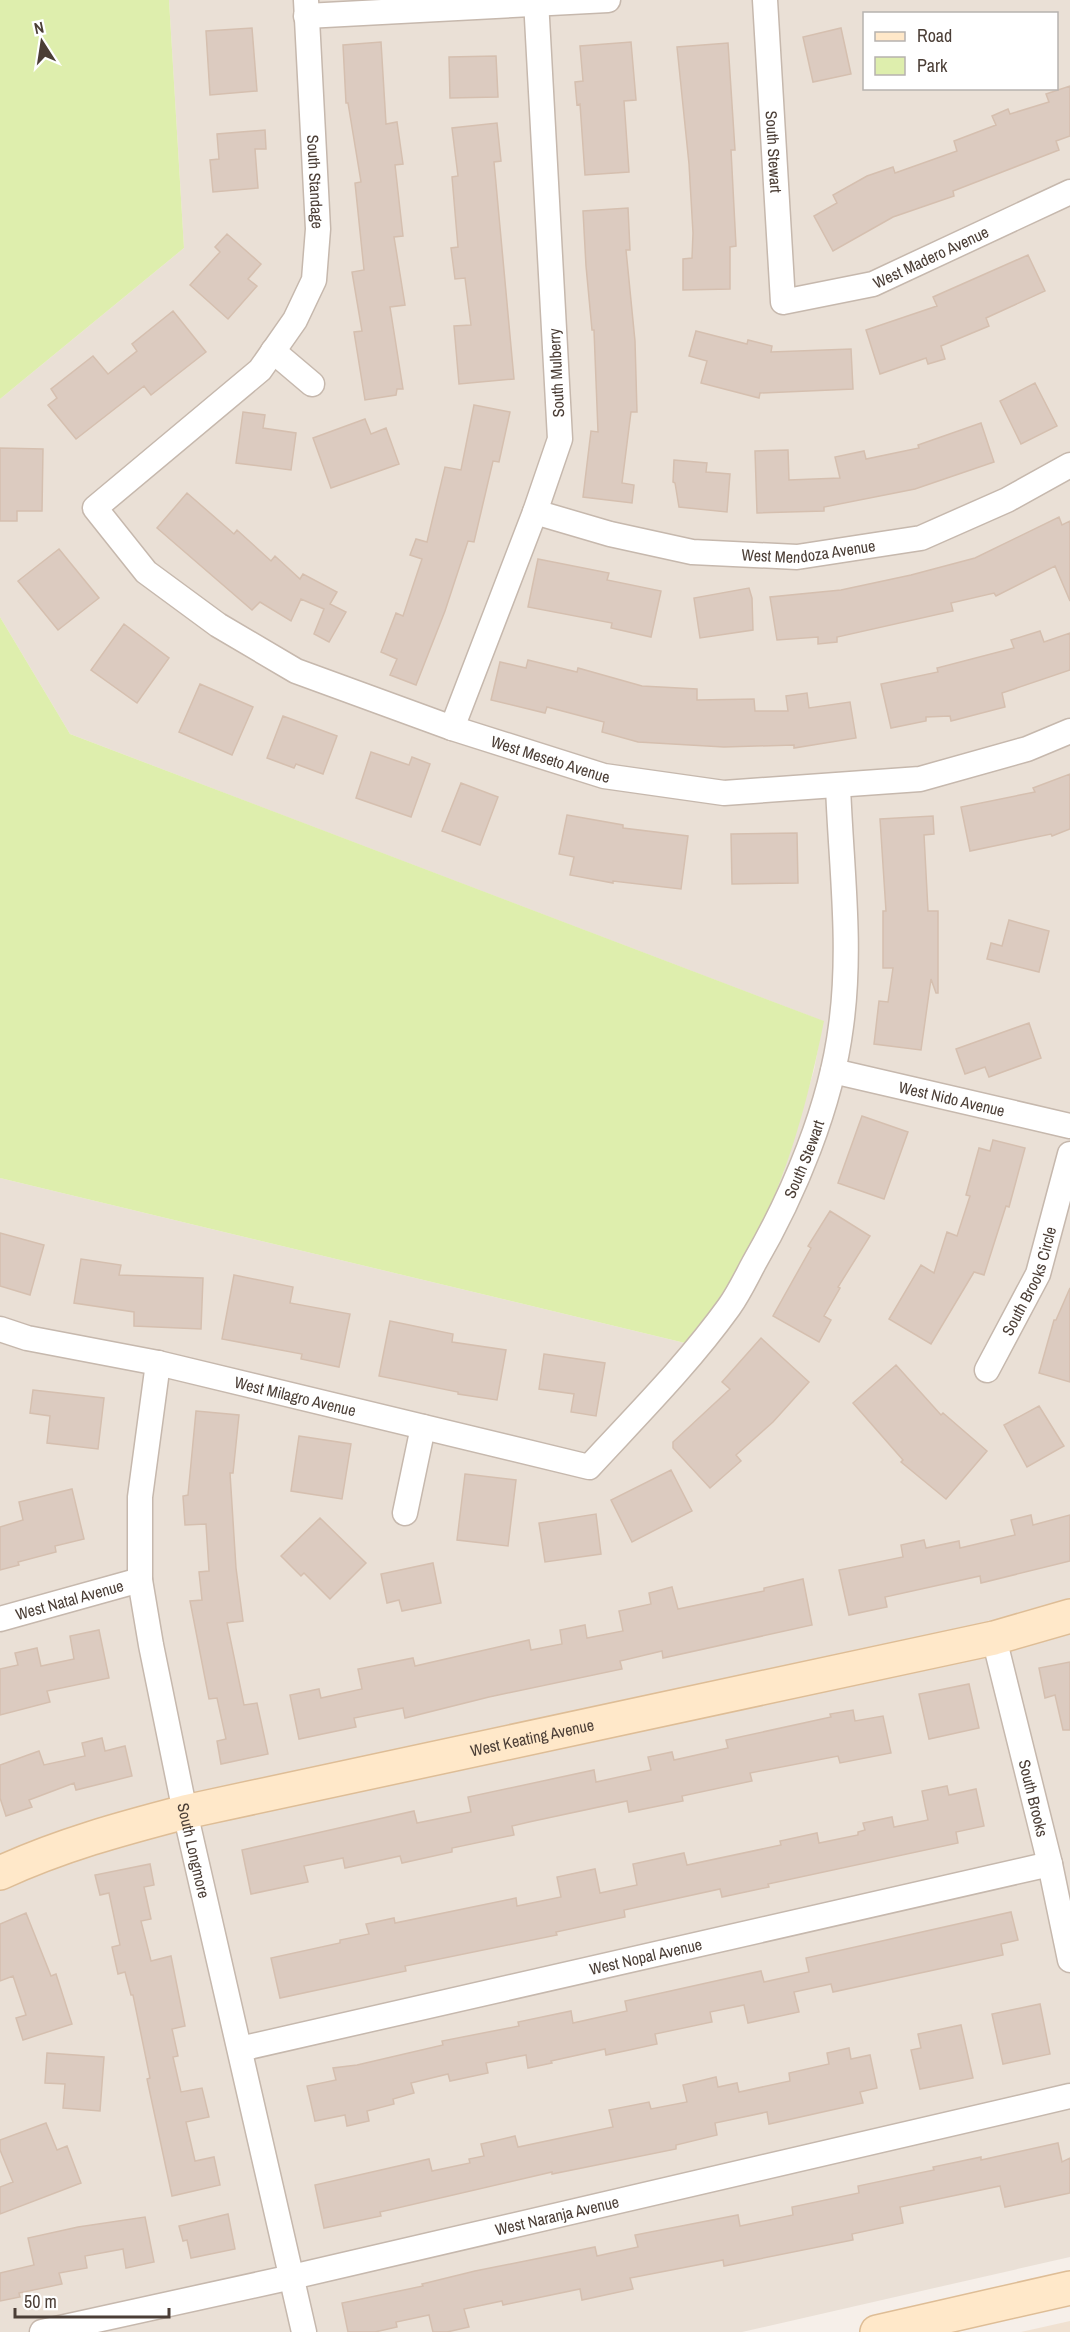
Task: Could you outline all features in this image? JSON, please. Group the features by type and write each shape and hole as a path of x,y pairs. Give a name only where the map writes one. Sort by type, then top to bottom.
{"street":[{"path":"306,8 608,0"},
{"name":"South Stewart","path":"765,0 783,302"},
{"name":"South Mulberry","path":"452,728 535,512 560,439 536,2"},
{"name":"South Standage","path":"95,507 260,369 295,320 314,280 318,229 306,8"},
{"name":"West Madero Avenue","path":"783,302 873,284 1070,192"},
{"path":"273,351 312,384"},
{"name":"West Mendoza Avenue","path":"535,512 610,534 692,552 797,557 921,538 1007,500 1070,465"},
{"name":"West Meseto Avenue","path":"95,507 146,572 218,625 296,671 452,728 615,778 723,793 920,779 1027,749 1070,731"},
{"name":"South Stewart","path":"589,1467 699,1345 731,1305 765,1245 794,1186 833,1071 841,1027 846,922 838,786"},
{"name":"West Nido Avenue","path":"833,1071 1070,1126"},
{"name":"South Brooks Circle","path":"987,1370 1038,1274 1070,1154"},
{"name":"West Milagro Avenue","path":"0,1329 27,1338 158,1363 589,1467"},
{"name":"South Longmore","path":"158,1363 140,1497 140,1581 185,1812 304,2332"},
{"path":"405,1513 423,1427"},
{"name":"West Natal Avenue","path":"0,1619 140,1581"},
{"name":"West Keating Avenue","path":"0,1873 45,1853 90,1837 185,1812 994,1638 1070,1616"},
{"name":"South Brooks","path":"994,1638 1050,1864 1070,1960"},
{"name":"West Nopal Avenue","path":"240,2049 1050,1864"},
{"name":"West Naranja Avenue","path":"42,2332 292,2277 1070,2096"},
{"path":"878,2332 1070,2288"}],"shaded area":[{"path":"169,0 1070,0 1070,2257 742,2332 0,2332 0,1178 685,1343 761,1226 783,1173 814,1070 823,1021 70,734 0,617 0,399 184,248"},
{"path":"1070,2321 1070,2332 1021,2332"}],"green space":[{"path":"0,0 169,0 184,248 0,399"},
{"path":"0,617 70,734 824,1021 809,1090 776,1193 745,1257 722,1294 685,1343 0,1178"}],"building":[{"path":"252,28 257,91 210,95 206,31"},
{"path":"841,28 851,74 813,82 803,37"},
{"path":"381,42 386,124 397,122 403,164 395,165 403,236 394,237 405,305 390,307 403,389 397,389 396,395 365,400 354,332 362,331 352,272 364,270 355,183 361,182 348,103 346,103 343,45"},
{"path":"631,42 636,100 624,101 629,172 585,175 580,104 577,105 575,82 583,81 580,46"},
{"path":"728,43 735,150 731,150 736,246 730,247 730,289 683,290 683,259 692,258 693,233 689,164 677,47"},
{"path":"496,56 498,97 450,98 449,57"},
{"path":"1070,86 1070,136 1056,141 1059,150 953,191 954,196 893,217 833,251 814,216 837,203 833,195 867,176 893,167 895,173 957,151 954,141 996,125 992,116 1008,109 1010,114 1049,102 1046,94"},
{"path":"497,123 501,161 494,162 514,379 459,384 454,326 471,325 465,278 455,279 451,248 458,247 452,177 458,176 452,128"},
{"path":"265,130 266,149 255,149 258,188 213,192 210,160 219,159 217,134"},
{"path":"628,208 630,250 626,250 635,341 637,412 631,412 622,483 634,485 632,503 583,497 591,431 598,432 594,330 592,330 586,266 583,211"},
{"path":"227,234 261,264 248,279 257,286 228,319 190,285 220,252 215,247"},
{"path":"1028,255 1045,291 986,318 989,326 941,346 945,359 928,364 926,358 880,374 866,330 937,306 933,297"},
{"path":"173,311 206,352 151,395 144,386 76,439 48,405 57,398 51,389 93,356 108,374 137,351 132,344"},
{"path":"696,331 747,344 748,340 772,346 771,352 851,349 853,389 760,393 759,398 701,383 707,361 689,356"},
{"path":"1035,383 1057,426 1021,444 1000,401"},
{"path":"474,405 510,412 499,462 493,461 474,542 468,541 445,611 416,685 390,675 397,659 381,652 396,613 403,616 422,559 410,555 416,539 427,542 445,467 461,470"},
{"path":"243,412 265,415 263,428 296,433 291,470 236,463"},
{"path":"365,419 371,434 386,428 399,464 331,488 313,438"},
{"path":"981,423 994,462 915,489 824,507 824,511 757,513 755,451 788,450 789,480 840,478 835,457 864,451 866,459 919,448 918,445"},
{"path":"0,448 43,449 42,511 17,511 17,521 0,521"},
{"path":"674,460 707,463 706,472 730,474 727,512 679,507 673,482"},
{"path":"187,493 234,534 237,530 271,561 275,556 300,579 303,574 337,592 330,604 346,612 329,642 314,634 324,609 301,599 291,621 260,602 252,610 157,528"},
{"path":"1059,517 1062,525 1070,521 1070,601 1055,566 996,596 994,593 951,603 953,611 837,637 837,642 818,644 818,637 777,640 770,597 841,590 975,558"},
{"path":"59,549 99,598 58,630 18,581"},
{"path":"538,559 609,573 607,580 661,591 651,637 611,628 612,623 528,607"},
{"path":"749,588 752,598 753,630 700,638 694,598"},
{"path":"124,624 169,658 137,703 91,670"},
{"path":"1040,631 1044,642 1070,633 1070,670 1002,693 1005,707 951,721 950,716 926,717 926,721 891,728 881,684 938,672 937,668 1014,648 1011,640"},
{"path":"528,660 577,672 578,668 642,686 697,689 697,700 754,699 755,711 788,711 786,696 807,693 809,708 850,702 856,738 794,748 794,745 724,747 638,742 602,732 604,722 547,707 545,713 491,700 500,662 526,668"},
{"path":"200,684 253,707 232,755 179,732"},
{"path":"283,716 337,736 323,774 296,764 294,768 267,758"},
{"path":"371,752 409,765 412,757 430,764 411,817 356,798"},
{"path":"1070,774 1070,829 1052,836 1051,834 970,851 961,807 1035,792 1033,788"},
{"path":"461,783 498,797 480,845 442,831"},
{"path":"567,815 623,825 623,828 688,836 681,889 613,881 613,883 570,875 574,857 559,854"},
{"path":"933,816 934,834 924,835 928,911 938,911 938,993 931,979 921,1050 874,1044 879,1001 888,1002 893,968 883,968 883,911 886,911 880,819"},
{"path":"797,833 798,883 732,884 731,834"},
{"path":"1009,920 1049,931 1039,972 987,959 991,943 1002,946"},
{"path":"1029,1023 1041,1058 989,1077 985,1067 965,1074 956,1049"},
{"path":"862,1116 908,1132 884,1199 838,1183"},
{"path":"993,1140 1025,1148 1009,1207 1006,1206 984,1275 974,1272 931,1344 889,1319 921,1265 934,1273 947,1232 957,1236 970,1196 966,1195 979,1148 990,1151"},
{"path":"830,1211 870,1236 838,1287 840,1288 824,1316 831,1320 819,1342 773,1316 811,1248 808,1246"},
{"path":"0,1233 44,1245 30,1295 0,1286"},
{"path":"81,1259 121,1265 119,1275 203,1278 201,1329 134,1326 134,1312 74,1303"},
{"path":"234,1275 293,1287 290,1303 350,1314 339,1367 301,1359 302,1354 222,1339"},
{"path":"1070,1288 1070,1382 1039,1373 1054,1320"},
{"path":"390,1321 453,1334 452,1342 506,1350 497,1400 458,1394 458,1392 379,1376"},
{"path":"761,1338 809,1382 773,1422 736,1455 741,1461 710,1488 673,1448 673,1442 730,1389 722,1382"},
{"path":"544,1354 605,1363 596,1416 571,1412 574,1394 539,1389"},
{"path":"896,1365 941,1415 943,1413 987,1451 946,1499 901,1462 903,1460 853,1403"},
{"path":"33,1390 104,1398 98,1449 47,1443 50,1416 30,1413"},
{"path":"1039,1406 1064,1446 1027,1467 1004,1425"},
{"path":"196,1411 239,1415 233,1473 230,1473 236,1568 243,1621 227,1623 244,1705 257,1703 268,1754 221,1764 217,1741 226,1739 217,1698 209,1699 190,1601 202,1600 199,1572 209,1571 206,1524 185,1525 183,1496 188,1495"},
{"path":"299,1436 351,1444 342,1499 291,1491"},
{"path":"671,1470 692,1511 632,1542 611,1500"},
{"path":"465,1474 516,1480 508,1546 457,1540"},
{"path":"72,1489 84,1539 55,1546 56,1552 18,1562 19,1565 0,1570 0,1527 23,1520 19,1502"},
{"path":"596,1514 601,1554 545,1562 539,1523"},
{"path":"1031,1515 1033,1525 1070,1515 1070,1561 981,1583 980,1576 885,1597 887,1607 849,1615 839,1570 903,1557 901,1545 924,1540 926,1548 959,1541 960,1548 1015,1535 1011,1520"},
{"path":"320,1518 366,1563 330,1599 304,1573 301,1576 281,1556"},
{"path":"433,1563 441,1603 402,1611 399,1600 387,1603 381,1574"},
{"path":"803,1579 812,1625 663,1658 662,1651 620,1661 622,1669 489,1697 405,1718 403,1708 354,1718 356,1727 299,1739 290,1695 319,1689 321,1698 362,1689 358,1669 413,1658 415,1666 529,1640 531,1650 562,1644 560,1630 585,1625 587,1638 623,1631 619,1611 651,1604 649,1593 672,1587 678,1609 764,1591 764,1588"},
{"path":"99,1630 109,1678 47,1691 50,1702 0,1715 0,1669 18,1665 15,1653 37,1648 41,1666 74,1659 70,1636"},
{"path":"1070,1662 1070,1730 1063,1730 1055,1695 1045,1698 1039,1668"},
{"path":"969,1684 979,1728 929,1739 919,1694"},
{"path":"853,1710 855,1721 883,1716 891,1753 840,1763 838,1756 750,1773 752,1781 682,1796 683,1801 629,1812 627,1801 529,1822 512,1826 514,1835 452,1848 452,1852 402,1863 400,1856 345,1868 343,1858 304,1866 308,1882 251,1894 242,1850 414,1811 417,1823 471,1812 468,1797 594,1770 596,1782 651,1770 648,1757 672,1752 674,1760 728,1748 726,1740"},
{"path":"102,1738 105,1751 125,1746 132,1776 76,1790 74,1783 29,1800 32,1807 6,1816 0,1798 0,1765 39,1751 44,1765 85,1756 82,1743"},
{"path":"947,1786 949,1795 976,1789 984,1826 956,1832 958,1843 768,1884 769,1887 722,1897 720,1889 624,1910 625,1917 556,1932 557,1935 405,1966 406,1971 280,1998 271,1958 340,1943 340,1940 369,1934 366,1924 394,1918 395,1923 516,1898 517,1906 561,1897 557,1877 595,1869 600,1893 637,1885 633,1864 684,1853 687,1865 781,1845 780,1841 817,1833 819,1843 858,1835 858,1832 865,1830 863,1823 892,1817 894,1827 928,1820 922,1791"},
{"path":"150,1864 154,1885 144,1887 151,1919 141,1921 151,1961 171,1956 185,2026 172,2029 178,2056 173,2057 181,2092 202,2088 209,2117 186,2122 195,2161 214,2157 220,2185 172,2196 147,2079 150,2078 133,1995 131,1995 125,1972 118,1974 112,1947 120,1945 109,1893 100,1895 95,1875"},
{"path":"1011,1912 1018,1940 1001,1944 1003,1955 833,1992 831,1984 794,1992 799,2012 748,2023 744,2005 710,2012 712,2022 655,2034 657,2044 606,2055 605,2049 528,2068 526,2055 486,2063 488,2073 450,2081 448,2074 411,2083 414,2093 393,2099 394,2104 367,2111 369,2121 347,2126 345,2115 315,2121 307,2086 336,2080 333,2068 357,2065 443,2045 442,2041 519,2026 518,2022 571,2011 573,2023 627,2011 625,2001 761,1971 764,1982 809,1972 806,1958"},
{"path":"26,1913 51,1976 56,1974 72,2024 23,2040 16,2018 26,2015 13,1976 0,1981 0,1924"},
{"path":"1040,2004 1050,2054 1003,2064 992,2014"},
{"path":"961,2025 973,2078 920,2089 911,2050 921,2048 918,2034"},
{"path":"849,2048 851,2059 870,2055 877,2088 860,2092 863,2103 769,2124 767,2112 715,2123 717,2135 676,2145 676,2149 552,2174 552,2172 380,2212 381,2216 324,2228 315,2185 429,2159 432,2171 470,2163 469,2159 484,2156 481,2144 515,2136 518,2147 613,2127 609,2110 649,2102 651,2109 687,2102 683,2085 716,2077 718,2087 737,2083 739,2092 790,2081 789,2073 829,2064 827,2053"},
{"path":"47,2053 104,2057 100,2111 63,2108 65,2084 45,2083"},
{"path":"46,2123 57,2150 67,2146 81,2183 0,2214 0,2187 13,2182 0,2150 0,2140"},
{"path":"1058,2143 1062,2162 1070,2158 1070,2193 1005,2207 1000,2186 900,2207 903,2223 852,2234 853,2240 724,2266 723,2260 630,2278 633,2289 582,2300 580,2289 503,2305 502,2301 464,2309 469,2327 447,2332 433,2332 429,2315 396,2322 397,2327 375,2332 348,2332 342,2303 423,2286 422,2284 475,2271 595,2247 597,2256 638,2247 635,2235 738,2215 740,2226 793,2215 792,2207 859,2193 858,2186 934,2170 933,2167 981,2157 981,2160"},
{"path":"228,2214 235,2249 191,2258 187,2240 183,2241 179,2226"},
{"path":"145,2217 154,2262 126,2268 123,2249 85,2256 87,2268 59,2273 62,2284 19,2293 20,2297 0,2301 0,2273 34,2265 28,2238 78,2227"}]}
